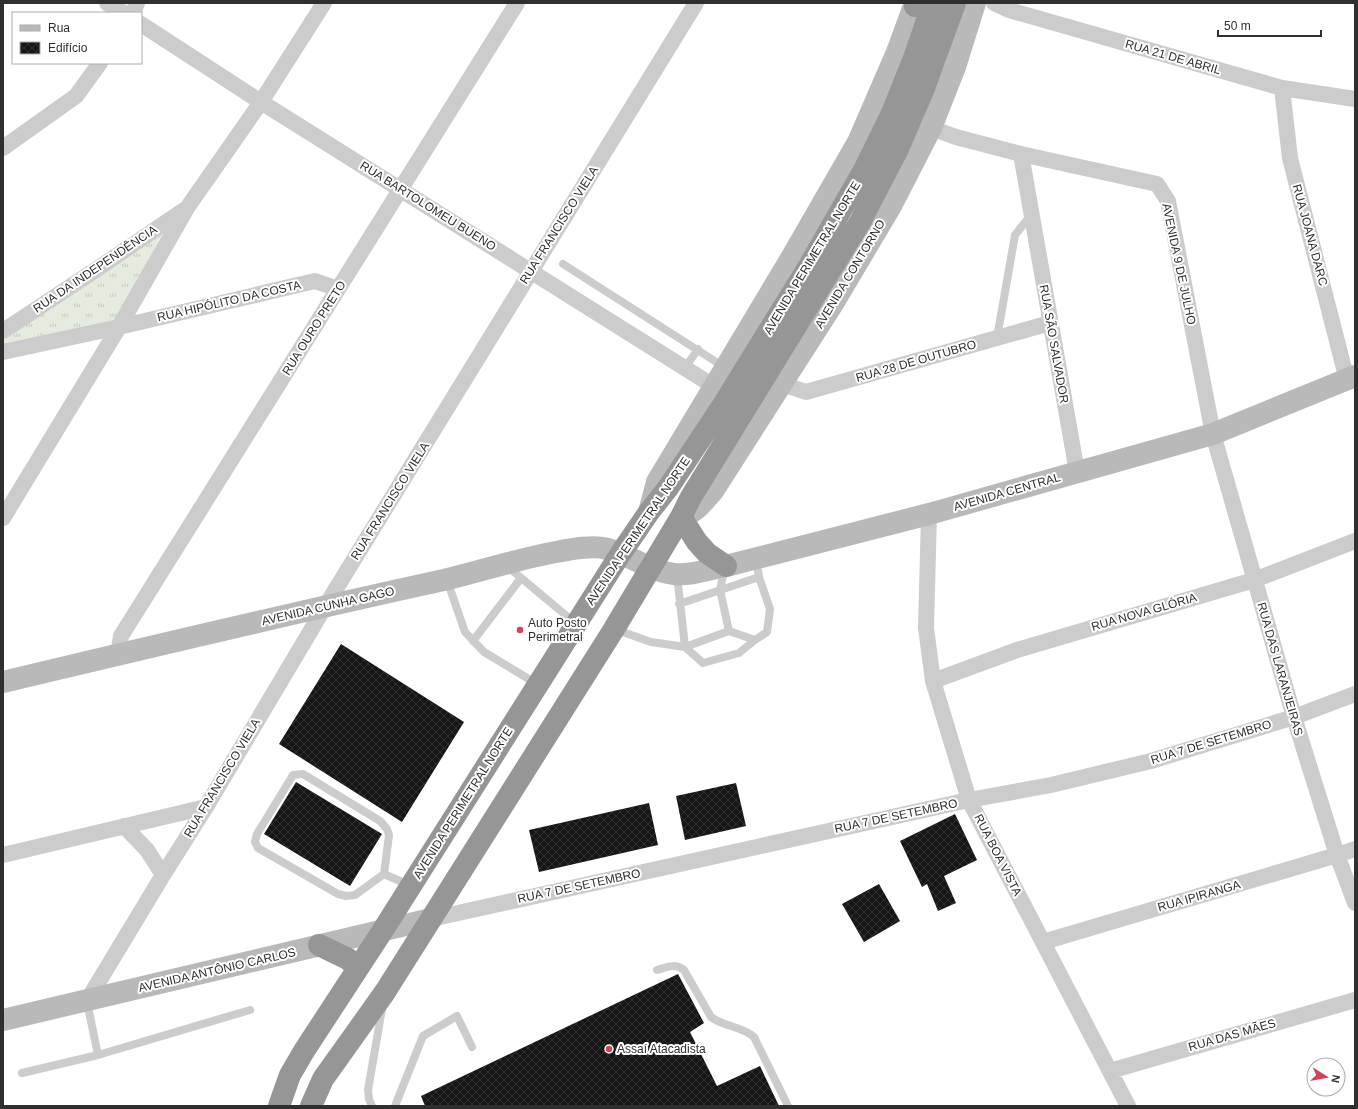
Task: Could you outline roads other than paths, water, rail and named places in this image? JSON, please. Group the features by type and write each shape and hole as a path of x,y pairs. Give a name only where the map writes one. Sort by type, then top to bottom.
{"highway":[{"name":"AVENIDA PERIMETRAL NORTE","path":"311,1106 323,1079 385,992 614,629 681,517 695,490 860,222 898,149 928,80 955,3"},
{"name":"AVENIDA PERIMETRAL NORTE","path":"279,1106 290,1075 304,1051 411,886 620,553 668,488 722,405 808,266 864,170 892,113 914,58 920,4"},
{"path":"681,517 697,542 707,553 726,566"},
{"path":"318,945 348,959 358,968"}],"street":[{"path":"107,3 122,12"},
{"name":"RUA DA INDEPENDÊNCIA","path":"304,35 312,3"},
{"name":"RUA DA INDEPENDÊNCIA","path":"3,518 119,328 187,208 261,102 324,3"},
{"name":"RUA OURO PRETO","path":"118,655 121,636 517,3"},
{"name":"RUA FRANCISCO VIELA","path":"87,1001 162,875 206,807 326,605 696,3"},
{"name":"AVENIDA CONTORNO","path":"681,517 690,514 699,508 712,491 834,302 887,213 931,128 955,67 975,3"},
{"name":"RUA 21 DE ABRIL","path":"994,3 1009,10 1282,88 1355,99"},
{"path":"650,512 656,482 726,369 858,142 896,52 920,4"},
{"name":"RUA BARTOLOMEU BUENO","path":"142,25 261,102 715,387"},
{"path":"3,148 76,96 99,64"},
{"name":"RUA JOANA DARC","path":"1282,88 1290,158 1351,378"},
{"name":"AVENIDA 9 DE JULHO","path":"931,128 956,137 1021,154 1157,184 1168,201 1213,434"},
{"name":"RUA SÃO SALVADOR","path":"1021,154 1077,472"},
{"name":"RUA DA INDEPENDÊNCIA","path":"3,331 187,208"},
{"name":"RUA HIPÓLITO DA COSTA","path":"119,328 315,281 338,289"},
{"name":"RUA 28 DE OUTUBRO","path":"782,384 806,392 1050,323"},
{"path":"3,352 119,328"},
{"name":"AVENIDA CENTRAL","path":"651,568 677,574 726,566 758,568 929,514 1213,434 1351,378"},
{"name":"RUA DAS LARANJEIRAS","path":"1213,434 1294,717 1337,855 1355,903"},
{"name":"RUA BOA VISTA","path":"929,514 926,628 932,681 970,800 1128,1106"},
{"name":"RUA NOVA GLÓRIA","path":"932,681 1017,650 1254,580 1355,541"},
{"name":"AVENIDA CUNHA GAGO","path":"3,682 326,605 447,579 556,552 584,548 606,548 651,568"},
{"name":"RUA 7 DE SETEMBRO","path":"431,919 970,800 1051,785 1151,761 1294,717 1355,694"},
{"path":"3,855 206,807"},
{"path":"124,826 147,850 162,875"},
{"name":"RUA IPIRANGA","path":"1043,942 1355,849"},
{"name":"AVENIDA ANTÔNIO CARLOS","path":"3,1020 431,919"},
{"name":"RUA DAS MÃES","path":"1110,1071 1355,1000"}],"lane":[{"path":"997,338 1015,235 1031,215"},
{"path":"563,264 698,349 726,369"},
{"path":"685,368 698,349"},
{"path":"505,564 576,624"},
{"path":"726,566 720,590 729,631"},
{"path":"677,574 679,604 685,647 703,663 739,653 767,632 770,609 758,568 720,590 679,604"},
{"path":"473,641 521,578"},
{"path":"447,579 465,632 484,652 538,685"},
{"path":"614,629 651,642 685,647 729,631 755,640"},
{"path":"303,774 380,821 387,829 389,835 384,874 355,895 346,896 338,894 258,848 255,842 257,834 293,775 303,774"},
{"path":"384,874 411,886"},
{"path":"657,970 675,965 680,967 684,970 711,1017 716,1021 747,1031 754,1037 788,1106"},
{"path":"372,1106 369,1099 368,1090 385,992"},
{"path":"87,1001 98,1055"},
{"path":"22,1073 98,1055 250,1010"},
{"path":"395,1106 423,1036 456,1016 472,1047"}],"place":[{"name":"Auto Posto Perimetral","path":"520,630"},
{"name":"Assaí Atacadista","path":"609,1049"}]}
